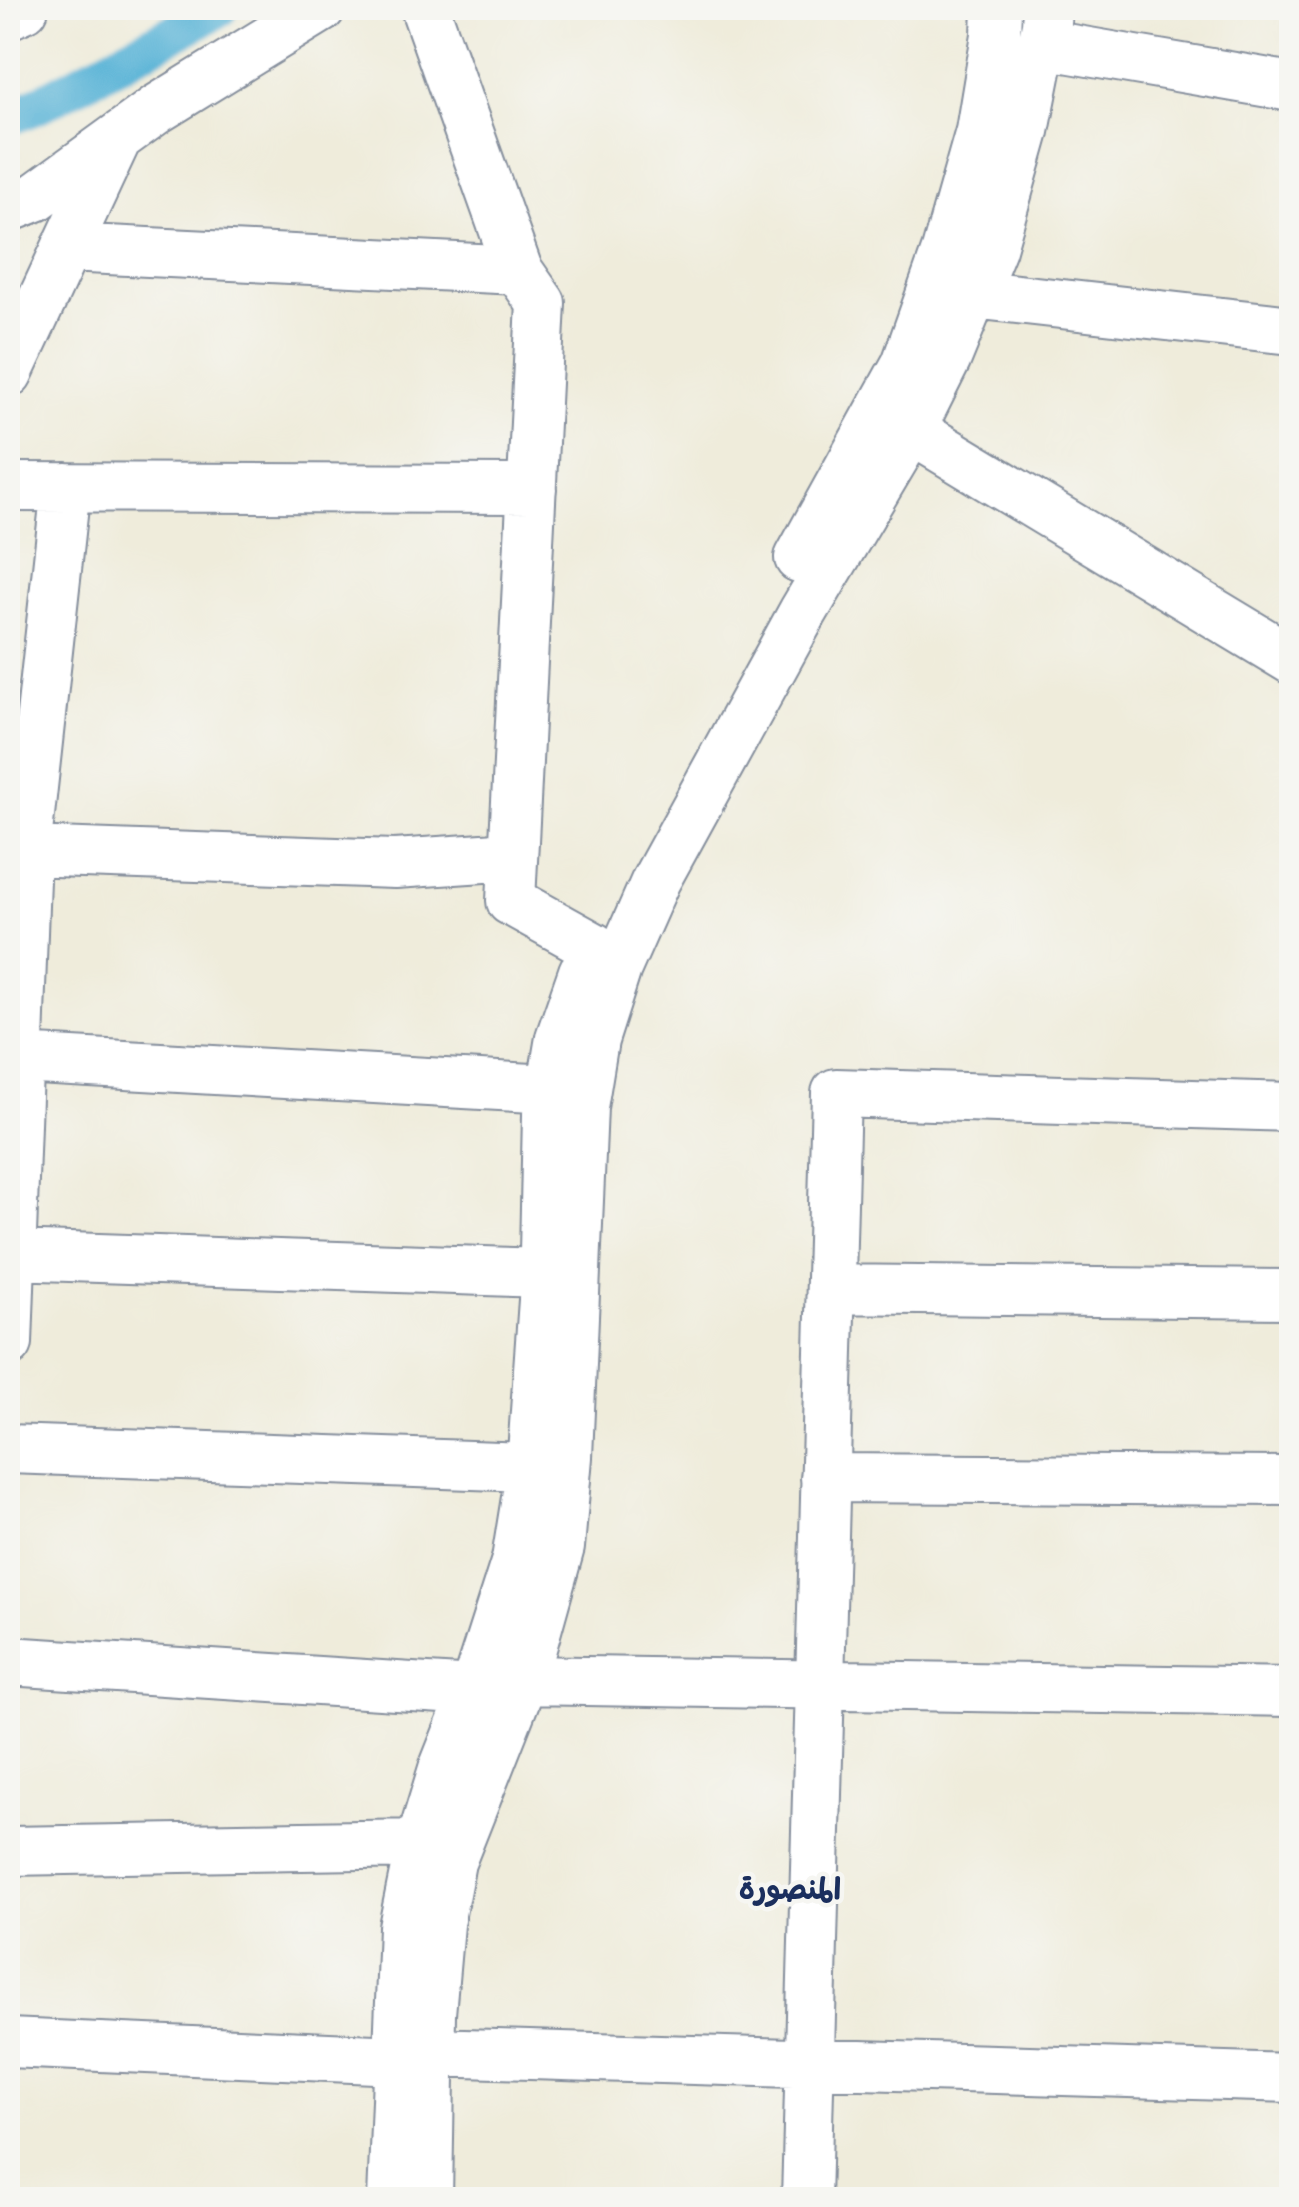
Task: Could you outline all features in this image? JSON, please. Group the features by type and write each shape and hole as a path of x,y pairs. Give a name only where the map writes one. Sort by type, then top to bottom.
{"street":[{"path":"8,15 24,8"},
{"path":"8,208 36,198 157,110 320,8"},
{"path":"425,8 518,270 541,303 511,902 594,947"},
{"path":"428,2200 403,1928 420,1844 443,1769 474,1691 516,1560 530,1467 544,1273 547,1114 560,1038 626,874 906,364 946,251 980,131 997,8"},
{"path":"392,2200 414,2056 451,1862 522,1680 560,1547 568,1457 583,1107 594,1040 617,968 656,880 804,612 911,430 947,358 992,248 1025,131 1044,26 1292,87"},
{"path":"8,374 117,138"},
{"path":"66,248 518,270"},
{"path":"973,294 1292,330"},
{"path":"911,430 1292,660"},
{"path":"8,487 532,488"},
{"path":"8,1344 26,851 66,487"},
{"path":"26,851 395,864 513,856"},
{"path":"18,1058 552,1088"},
{"path":"806,2200 836,1093 1292,1107"},
{"path":"11,1255 544,1273"},
{"path":"830,1289 1292,1294"},
{"path":"8,1448 530,1467"},
{"path":"825,1478 1292,1481"},
{"path":"8,1661 474,1691"},
{"path":"522,1680 1292,1692"},
{"path":"8,1850 420,1844"},
{"path":"8,2043 1292,2078"}],"waterway":[{"path":"8,117 36,106 220,8"}],"district":[{"name":"المنصورة","path":"790,1888"}]}
